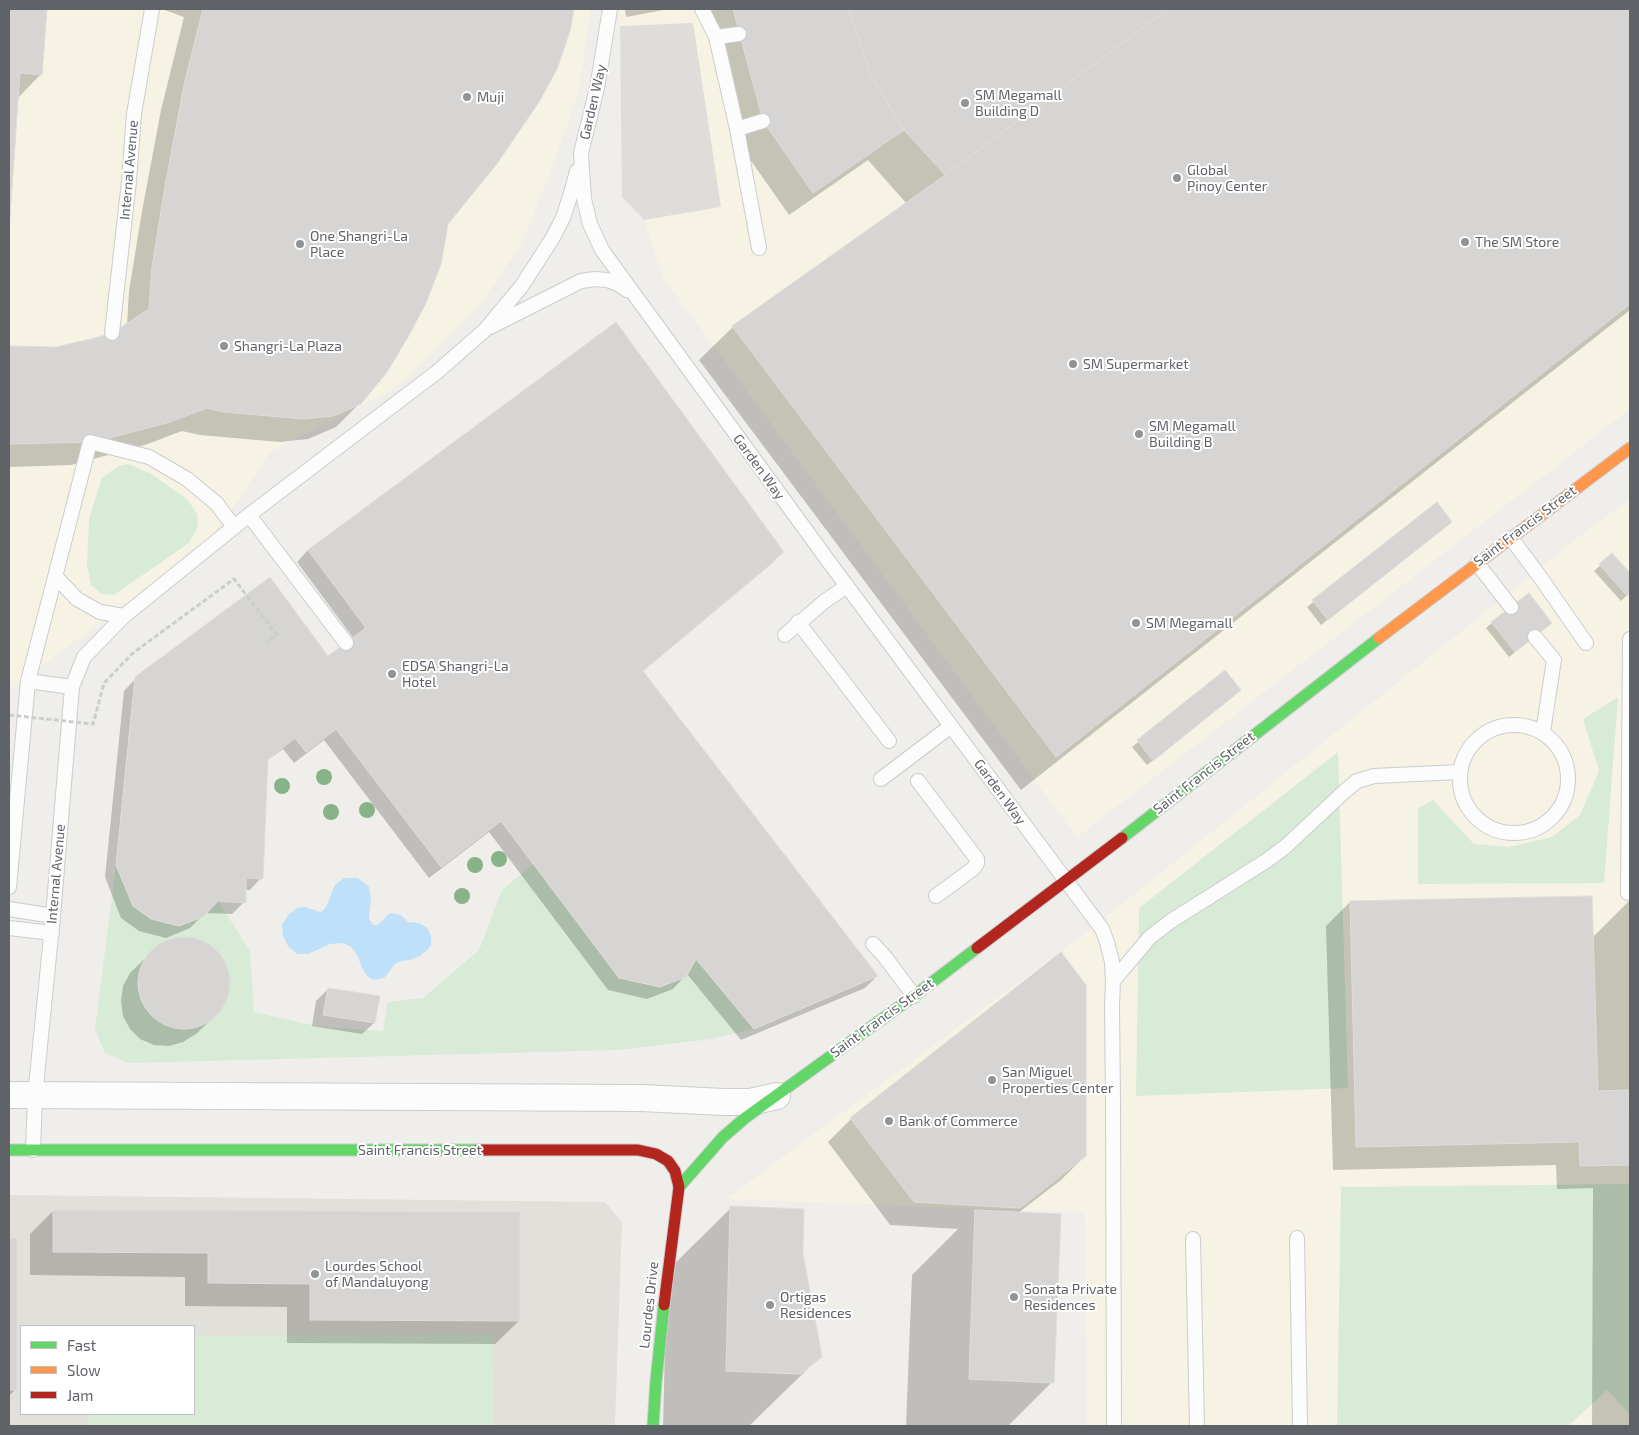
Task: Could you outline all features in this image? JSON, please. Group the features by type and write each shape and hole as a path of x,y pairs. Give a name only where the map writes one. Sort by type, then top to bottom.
{"street":[{"name":"Saint Francis Street","path":"679,1186 723,1137 745,1118 914,996 1630,448"},
{"name":"Saint Francis Street","path":"9,1095 641,1098 724,1102 750,1102 777,1096"},
{"name":"Saint Francis Street","path":"9,1150 638,1150 656,1154 668,1162 675,1170 679,1186"},
{"name":"Lourdes Drive","path":"653,1426 656,1381 679,1186"}],"lane":[{"name":"Internal Avenue","path":"112,333 129,181 134,114 152,9"},
{"name":"Garden Way","path":"610,9 602,62 581,153 583,192 590,224 602,250 632,294 846,586 1102,929 1112,962 1114,981 1112,1006 1114,1101 1114,1426"},
{"path":"702,9 716,37 737,129 759,248"},
{"path":"716,37 739,34"},
{"path":"737,129 763,121"},
{"name":"Internal Avenue","path":"33,1150 34,1096 52,933 72,687 84,657 124,616 234,527 437,372 485,330 521,287 552,239 563,218 581,153"},
{"name":"Internal Avenue","path":"485,330 581,281 607,280 618,284 632,294"},
{"path":"9,887 28,680 90,442 149,456 187,479 217,504 234,527"},
{"path":"250,515 346,643"},
{"path":"1511,538 1586,643"},
{"path":"1477,564 1511,607"},
{"path":"56,576 77,599 100,612 124,616"},
{"path":"785,635 798,622 846,586"},
{"path":"798,622 889,741"},
{"path":"1535,637 1554,660 1543,732"},
{"path":"1628,892 1630,639"},
{"path":"28,680 72,687"},
{"path":"1513,724 1528,726 1543,732 1555,742 1563,755 1568,770 1568,786 1564,801 1556,814 1545,824 1531,831 1515,834 1500,832 1486,825 1474,815 1465,802 1460,788 1460,772 1464,756 1483,733 1498,726 1513,724"},
{"path":"881,779 951,726"},
{"path":"1114,981 1150,937 1171,921 1285,847 1357,781 1374,776 1460,772"},
{"path":"918,781 977,859 974,868 936,896"},
{"path":"9,909 53,916"},
{"path":"9,928 52,933"},
{"path":"873,944 914,996"},
{"path":"1297,1238 1300,1426"},
{"path":"1193,1239 1197,1426"}],"path":[{"path":"9,715 93,724 104,683 133,653 234,579 276,634 266,642"}],"shaded area":[{"name":"Shangri-La Plaza","path":"9,9 590,9 590,16 578,94 550,172 522,242 481,304 397,387 270,452 232,509 194,557 105,619 9,690"},
{"name":"SM Megamall","path":"619,9 1630,9 1630,409 1077,837 662,276 644,220 721,206 693,23 620,26"},
{"path":"693,23 721,207 644,220 622,197 620,26"},
{"path":"1630,499 1630,1426 1087,1426 1085,1212 726,1199 1091,929 1584,533"},
{"name":"Lourdes School of Mandaluyong","path":"9,1195 605,1202 622,1222 615,1426 9,1426"}],"green space":[{"path":"128,464 150,473 188,500 197,514 198,526 189,543 114,595 102,594 91,585 87,564 89,519 102,478 118,466"},
{"path":"1618,697 1604,883 1418,884 1418,808 1433,800 1474,844 1509,847 1552,837 1580,815 1599,771 1583,719"},
{"path":"1338,752 1348,1088 1136,1096 1139,908"},
{"path":"533,864 619,978 660,987 686,977 696,959 754,1029 711,1039 618,1050 129,1063 105,1053 95,1029 116,865 133,906 151,919 179,926 203,917 218,901 250,951 254,1012 316,1026 383,1031 388,1002 423,998 479,950 502,890"},
{"path":"1630,1184 1630,1414 1607,1390 1568,1426 1337,1426 1341,1187"},
{"path":"493,1335 494,1426 88,1426 87,1415 195,1415 195,1336"}],"water":[{"path":"344,878 358,878 369,887 371,899 369,919 373,925 378,925 390,913 401,915 408,922 419,923 427,928 431,936 431,945 428,949 420,956 395,964 385,977 373,980 367,976 358,956 351,947 343,943 330,944 308,954 297,954 288,946 283,936 282,925 288,915 297,908 305,907 321,912 326,907 335,885"}],"building":[{"path":"9,9 47,9 42,75 20,73 9,232"},
{"name":"One Shangri-La Place","path":"203,9 574,9 570,31 557,69 539,102 496,165 448,224 441,264 426,303 387,372 361,404 333,416 304,419 224,412 207,408 170,422 95,442 9,444 9,346 56,347 91,339 112,333 149,309 152,267 165,186 184,85"},
{"path":"733,9 849,9 871,76 904,130 813,193 763,121"},
{"name":"SM Megamall Building D","path":"849,9 1168,9 945,175 904,130 871,76"},
{"name":"SM Megamall","path":"1168,9 1630,9 1630,304 1056,757 732,326 945,175"},
{"name":"EDSA Shangri-La Hotel","path":"616,322 784,552 643,671 878,976 754,1029 696,959 686,977 660,987 619,978 501,821 441,867 336,729 306,752 295,738 268,759 263,879 246,878 246,903 218,901 203,917 179,926 151,919 133,906 116,865 135,677 270,577 328,656 366,628 308,550"},
{"path":"1437,502 1452,522 1328,620 1312,600"},
{"path":"1612,553 1630,573 1630,593 1627,596 1599,564"},
{"path":"1529,593 1552,623 1515,652 1491,622"},
{"path":"1225,670 1241,690 1153,761 1137,740"},
{"path":"1592,896 1598,1091 1629,1090 1630,1165 1580,1166 1579,1142 1356,1147 1350,901"},
{"path":"184,937 201,941 216,951 226,966 230,983 226,1000 216,1015 201,1025 184,1029 167,1025 152,1015 142,1000 138,983 142,966 152,951 167,941"},
{"name":"San Miguel Properties Center","path":"1061,952 1086,985 1086,1156 1020,1208 914,1202 850,1118"},
{"path":"328,988 380,996 375,1023 323,1015"},
{"name":"Ortigas Residences","path":"730,1206 804,1209 803,1253 822,1357 800,1374 726,1371"},
{"path":"53,1210 520,1212 520,1321 310,1320 310,1284 208,1283 208,1253 53,1252"},
{"name":"Sonata Private Residences","path":"975,1210 1061,1214 1054,1383 969,1379"},
{"path":"9,1238 17,1238 17,1390 9,1390"}],"traffic: fast":[{"path":"1122,838 1379,638"},
{"path":"679,1187 723,1137 745,1118 977,948"},
{"path":"9,1150 478,1150"},
{"path":"653,1426 664,1305"}],"traffic: slow":[{"path":"1379,638 1630,448"}],"traffic: jam":[{"path":"977,948 1122,838"},
{"path":"478,1150 638,1150 656,1154 668,1161 675,1171 679,1187 664,1305"}],"place":[{"name":"Muji","path":"467,97"},
{"name":"SM Megamall Building D","path":"965,103"},
{"name":"Global Pinoy Center","path":"1177,178"},
{"name":"The SM Store","path":"1465,242"},
{"name":"One Shangri-La Place","path":"300,244"},
{"name":"Shangri-La Plaza","path":"224,346"},
{"name":"SM Supermarket","path":"1073,364"},
{"name":"SM Megamall Building B","path":"1139,434"},
{"name":"SM Megamall","path":"1136,623"},
{"name":"EDSA Shangri-La Hotel","path":"392,674"},
{"name":"San Miguel Properties Center","path":"992,1080"},
{"name":"Bank of Commerce","path":"889,1121"},
{"name":"Lourdes School of Mandaluyong","path":"315,1274"},
{"name":"Sonata Private Residences","path":"1014,1297"},
{"name":"Ortigas Residences","path":"770,1305"}]}
